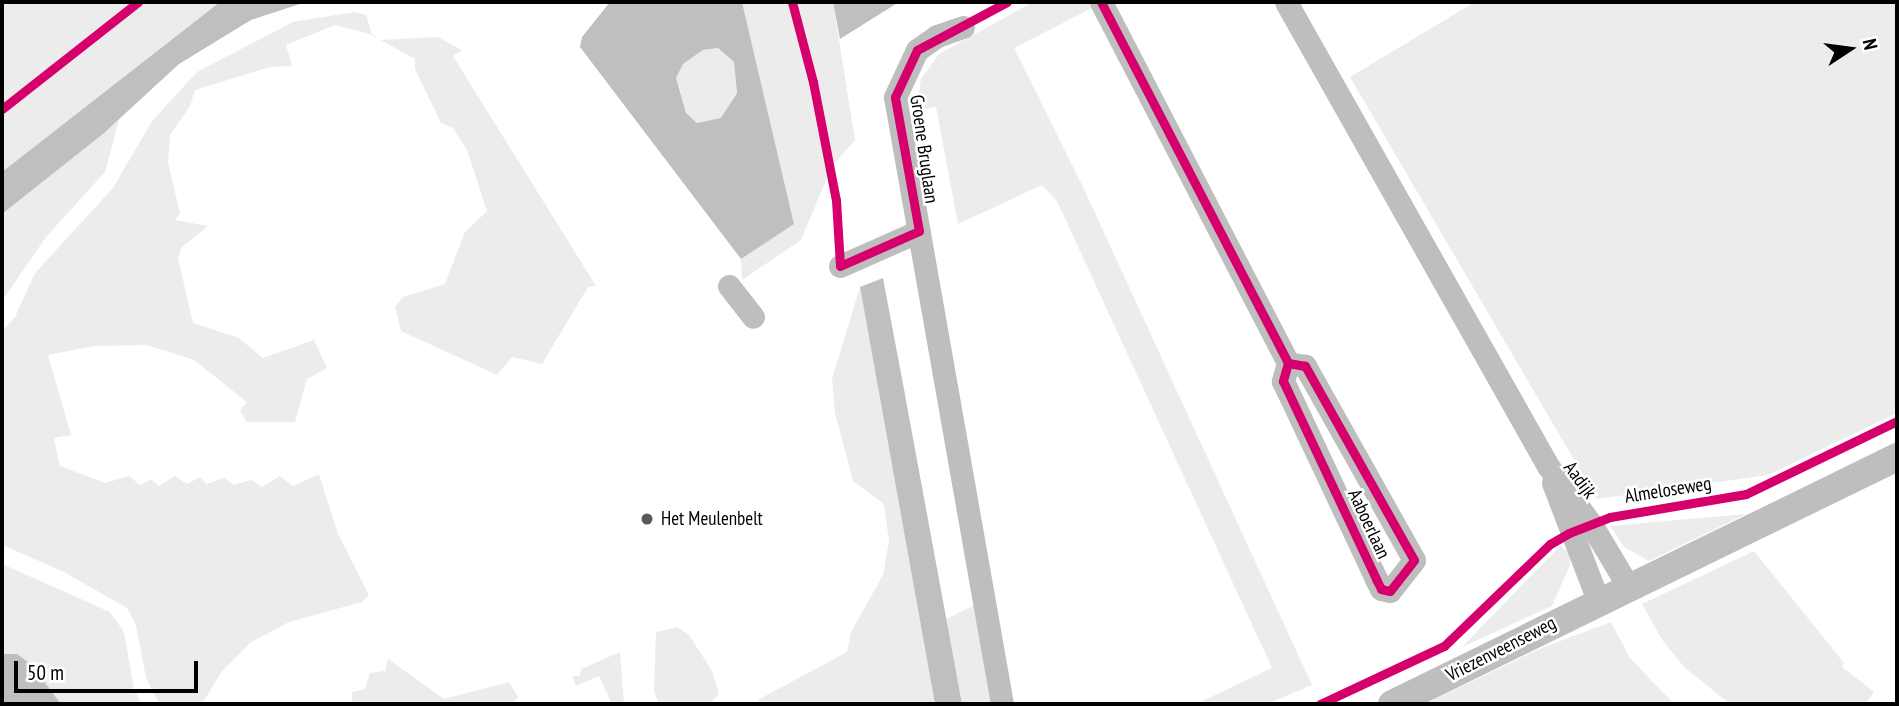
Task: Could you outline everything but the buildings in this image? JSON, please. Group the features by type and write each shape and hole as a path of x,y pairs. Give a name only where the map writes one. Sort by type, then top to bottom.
{"street":[{"name":"Aaboerlaan","path":"1101,2 1288,363 1283,381 1381,589 1390,591 1414,560 1305,366 1288,363"},
{"name":"Aadijk","path":"1286,2 1548,466 1591,524 1612,593"},
{"name":"Groene Bruglaan","path":"963,27 937,36 917,50 895,97 1002,704"},
{"name":"Groene Bruglaan","path":"840,266 919,231"},
{"path":"729,286 752,317"},
{"path":"1612,593 1897,457"},
{"name":"Aadijk","path":"1548,466 1569,533 1612,593"},
{"name":"Vriezenveenseweg","path":"1392,704 1612,593"}],"shaded area":[{"path":"2,2 220,2 2,172"},
{"path":"220,2 306,2 251,20 179,64 104,133 2,214 2,172"},
{"path":"610,2 742,2 794,224 741,259 580,47 582,37","holes":["718,48 734,62 737,93 721,118 697,123 686,113 676,78 683,64 703,50"]},
{"path":"742,2 833,2 855,140 832,166 801,240 742,280 741,259 794,224"},
{"path":"833,2 899,2 840,39"},
{"path":"1033,2 1091,2 1094,7 1014,48 1084,189 1312,685 1267,704 1196,704 1272,668 1057,201 1042,185 958,224 936,107 917,110 921,79 939,54"},
{"path":"1475,2 1897,2 1897,413 1768,475 1597,499 1350,77"},
{"path":"355,12 366,15 372,34 381,40 438,37 462,50 453,56 596,286 588,287 542,364 512,357 497,375 401,331 395,307 403,297 445,284 465,232 487,211 467,150 453,128 441,123 415,69 415,59 370,34 335,25 286,45 292,66 270,67 195,90 190,106 170,135 168,163 180,213 175,220 208,226 182,247 178,258 193,323 239,338 263,358 314,340 327,368 307,379 295,422 247,422 240,410 247,402 194,360 147,345 94,346 48,355 71,435 54,438 60,466 105,483 129,476 140,485 151,479 159,486 175,476 187,484 200,477 207,484 224,478 234,485 251,480 262,487 280,476 293,486 319,474 338,534 369,595 362,602 289,622 250,643 222,671 202,704 159,704 146,678 136,625 127,608 62,571 2,545 2,332 15,317 35,273 113,188 152,121 197,72 293,22"},
{"path":"718,48 734,62 737,93 721,119 697,123 686,113 676,78 683,64 703,50"},
{"path":"119,120 105,172 46,237 2,301 2,214"},
{"path":"883,278 962,704 935,704 860,287"},
{"path":"860,287 935,704 759,704 758,700 847,652 851,632 883,575 889,541 884,504 853,481 835,413 832,379"},
{"path":"1746,514 1649,561 1624,547 1610,526"},
{"path":"1561,545 1569,554 1570,565 1552,606 1462,647"},
{"path":"1754,551 1844,663 1842,667 1874,692 1866,704 1730,704 1684,667 1663,641 1642,604"},
{"path":"2,564 110,612 124,632 134,689 142,704 61,704 31,664 17,654 2,654"},
{"path":"975,605 992,704 962,704 946,619"},
{"path":"1611,622 1630,658 1674,704 1425,704 1544,647"},
{"path":"677,627 689,635 712,671 719,694 709,704 658,704 654,690 656,632"},
{"path":"620,652 624,704 612,704 599,676 576,686 572,676 580,676 581,669"},
{"path":"2,654 17,654 31,664 61,704 2,704"},
{"path":"388,659 444,699 509,682 518,697 513,704 352,704 352,692 365,689 370,673 385,671"}],"cycle path":[{"path":"2,109 138,2"},
{"path":"792,2 813,82 836,200 840,266 919,231 895,97 917,50 1007,2"},
{"path":"1101,2 1288,363 1283,381 1381,589 1390,591 1414,560 1305,366 1288,363"},
{"name":"Almeloseweg","path":"1320,704 1444,646 1550,544 1569,533 1610,517 1746,494 1897,421"}],"place":[{"name":"Het Meulenbelt","path":"647,519"}]}
